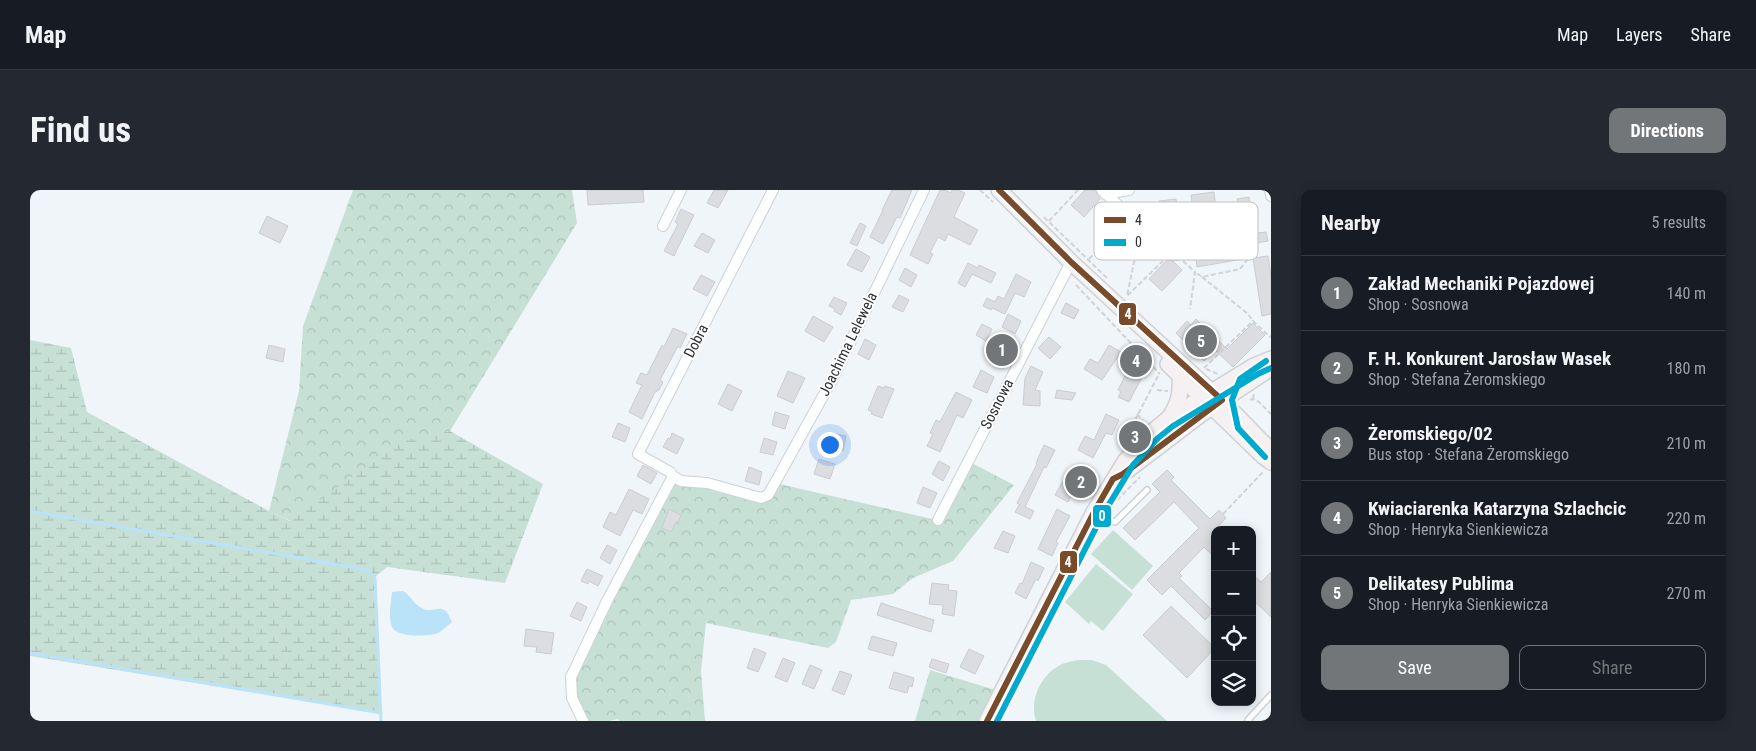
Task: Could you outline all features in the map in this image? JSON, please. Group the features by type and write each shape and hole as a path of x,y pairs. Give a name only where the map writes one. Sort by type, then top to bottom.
{"street":[{"path":"663,226 681,190"},
{"name":"Dobra","path":"768,495 761,498 752,497 707,483 681,481 670,472 638,454 773,190"},
{"name":"Joachima Lelewela","path":"768,495 833,378 924,190"},
{"path":"999,190 1212,399 1263,456 1268,466"},
{"path":"1110,191 1129,190"},
{"path":"1270,190 1271,196"},
{"path":"1110,191 1118,202"},
{"name":"Sosnowa","path":"938,520 1072,262"},
{"path":"1088,276 1100,297 1180,376 1246,424 1271,451"},
{"path":"1113,479 1123,474 1254,366 1271,359"},
{"path":"1168,419 1247,384 1271,368"},
{"path":"987,721 1094,512 1113,479 1126,460 1152,432 1168,419 1177,407 1181,391 1180,376"},
{"path":"1246,424 1241,400 1247,384"},
{"path":"583,721 572,698 571,677 607,600 673,476"}],"lane":[{"path":"1094,512 1115,522 1147,490"},
{"path":"1249,721 1252,714 1271,695"}],"path":[{"path":"1049,221 1078,190"},
{"path":"1042,215 1108,278"},
{"path":"1089,260 1094,254"},
{"path":"1134,260 1126,296 1166,260"},
{"path":"1180,260 1248,314 1271,336"},
{"path":"1202,277 1240,269 1247,260"},
{"path":"1190,309 1195,272"},
{"path":"1221,376 1204,368 1253,320"},
{"path":"1157,390 1176,392"},
{"path":"1250,400 1253,399 1258,402 1271,414"},
{"path":"1137,414 1143,420"},
{"path":"1223,514 1268,466"}],"green space":[{"path":"353,190 572,190 577,223 450,431 403,442 291,521 269,511 299,391 303,326"},
{"path":"30,340 71,348 87,412 290,521 403,441 450,431 543,484 505,583 387,567 375,577 381,713 30,656"},
{"path":"968,461 1014,485 953,561 913,578 893,594 851,600 836,642 828,648 706,623 701,671 705,721 620,721 618,719 583,721 575,706 575,669 673,476 761,498 775,483 937,520"},
{"path":"1113,530 1153,566 1132,590 1091,554"},
{"path":"1096,564 1133,594 1103,631 1091,621 1089,624 1065,602"},
{"path":"1078,660 1092,660 1106,665 1167,721 1036,721 1034,704 1043,681 1055,668"},
{"path":"930,670 1002,692 987,721 915,721"}],"water":[{"path":"403,591 425,609 441,609 445,611 452,622 436,634 414,636 395,631 390,619 392,592"}],"building":[{"path":"587,190 643,190 644,202 588,205"},
{"path":"714,190 728,190 718,208 707,203"},
{"path":"892,190 912,190 900,218 897,217 883,244 870,237"},
{"path":"940,190 951,193 952,190 958,190 965,193 954,217 978,230 970,245 948,234 945,241 938,237 930,253 933,254 928,264 910,255"},
{"path":"1085,190 1095,190 1100,199 1094,202 1094,206 1084,217 1071,205"},
{"path":"1214,192 1215,202 1192,202 1191,195"},
{"path":"1249,197 1250,202 1238,202 1237,199"},
{"path":"1176,199 1176,202 1159,202"},
{"path":"681,209 694,215 674,256 664,251 678,224 675,222"},
{"path":"267,216 288,226 280,243 259,233"},
{"path":"860,223 866,226 857,246 850,243"},
{"path":"1266,232 1268,241 1258,243 1258,233"},
{"path":"702,233 715,240 708,253 694,246"},
{"path":"856,249 870,257 862,272 847,265"},
{"path":"1268,256 1271,277 1271,314 1262,316 1253,260 1258,260 1258,257"},
{"path":"1167,260 1173,261 1182,270 1162,291 1149,279"},
{"path":"1196,260 1237,260 1197,267"},
{"path":"968,263 978,268 979,265 996,273 991,283 972,274 965,287 958,283"},
{"path":"905,268 917,275 911,287 899,280"},
{"path":"1016,274 1031,282 1024,297 1015,293 1005,314 983,306 987,298 995,302 998,296 1004,299"},
{"path":"701,275 715,282 707,296 693,289"},
{"path":"899,295 909,300 903,312 892,307"},
{"path":"834,297 847,303 841,315 829,306"},
{"path":"1066,303 1079,310 1074,319 1061,313"},
{"path":"1008,314 1021,321 1015,334 1002,327"},
{"path":"813,316 833,327 824,342 805,331"},
{"path":"1196,319 1227,349 1253,323 1265,335 1233,367 1215,350 1204,361 1176,333 1187,321 1191,325"},
{"path":"982,324 992,329 986,341 976,335"},
{"path":"673,328 687,334 680,348 678,346 660,380 663,382 659,390 655,392 642,419 629,412 642,385 636,383 641,373 647,375"},
{"path":"1049,337 1061,347 1050,359 1038,348"},
{"path":"865,339 876,345 869,360 858,354"},
{"path":"995,341 1008,348 1002,361 988,354"},
{"path":"269,345 285,349 283,362 266,358"},
{"path":"1109,345 1121,352 1102,380 1084,369 1090,359 1098,363"},
{"path":"1137,357 1144,364 1140,369 1143,375 1129,402 1118,397 1121,392 1118,390 1132,362"},
{"path":"1031,366 1043,372 1035,390 1040,391 1040,406 1023,405 1025,378"},
{"path":"981,370 994,377 987,393 973,387"},
{"path":"788,371 805,378 793,403 777,396"},
{"path":"728,384 742,391 732,411 718,404"},
{"path":"878,386 894,389 882,418 871,414 872,412 868,410"},
{"path":"1057,390 1076,393 1072,400 1055,398"},
{"path":"956,392 972,400 963,418 957,415 940,452 927,446 933,434 930,433 936,420 940,422"},
{"path":"775,412 789,416 785,429 772,425"},
{"path":"1106,414 1119,420 1112,435 1106,433 1093,458 1078,450 1085,436 1094,440"},
{"path":"618,423 630,428 625,442 612,437"},
{"path":"672,433 684,439 677,454 663,447 668,438 670,439"},
{"path":"832,433 846,436 843,451 829,448"},
{"path":"764,438 777,442 773,455 760,452"},
{"path":"1044,445 1055,450 1046,468 1044,467 1025,507 1034,511 1030,519 1015,512 1020,505 1017,503 1037,464"},
{"path":"819,459 835,464 830,479 814,474"},
{"path":"939,461 950,467 943,481 932,474"},
{"path":"643,465 657,473 651,484 637,476"},
{"path":"749,467 762,472 759,485 745,481"},
{"path":"1075,469 1090,476 1083,488 1077,485 1068,502 1055,495 1063,481 1068,483"},
{"path":"1167,470 1174,477 1171,480 1210,519 1219,510 1226,518 1219,526 1211,526 1211,554 1204,547 1179,573 1182,576 1179,578 1211,609 1211,613 1205,620 1171,586 1162,595 1147,580 1199,528 1174,502 1135,540 1123,528 1160,492 1152,484"},
{"path":"923,487 937,493 930,508 917,503"},
{"path":"629,489 649,499 642,514 633,510 620,536 603,527 610,512 616,515"},
{"path":"669,509 681,515 671,532 662,528"},
{"path":"1057,509 1070,516 1056,542 1058,543 1052,556 1038,549"},
{"path":"1003,531 1015,536 1008,553 994,548"},
{"path":"607,545 617,550 610,564 600,558"},
{"path":"1031,562 1044,568 1026,599 1015,593 1020,583 1022,584"},
{"path":"587,569 603,576 598,586 589,581 588,584 581,581"},
{"path":"1271,572 1271,617 1256,603 1256,578 1261,582"},
{"path":"932,583 949,585 948,590 957,591 954,616 942,614 943,605 929,604"},
{"path":"577,602 587,607 581,621 570,616"},
{"path":"881,603 934,620 931,632 877,615"},
{"path":"1171,606 1211,644 1211,652 1187,678 1143,635"},
{"path":"526,629 554,633 551,654 536,652 537,647 524,646"},
{"path":"872,636 897,643 893,656 868,649"},
{"path":"754,648 766,653 758,672 747,668"},
{"path":"969,649 984,656 975,674 960,667"},
{"path":"783,658 795,663 787,682 775,677"},
{"path":"932,659 949,664 946,673 929,667"},
{"path":"810,665 822,670 814,689 802,684"},
{"path":"840,671 852,675 844,695 832,690"},
{"path":"894,672 914,678 912,687 909,686 907,693 889,688"}],"waterway":[{"path":"30,511 368,570 375,578 381,721"},
{"path":"30,653 381,713"}],"transit line":[{"name":"4","path":"987,721 1094,512 1113,479 1123,474 1222,400 1071,262 999,190"},
{"name":"0","path":"1265,457 1238,428 1232,400 1240,379 1266,361"},
{"name":"0","path":"997,721 1102,516 1133,465 1158,438 1173,426 1271,368"}],"place":[{"name":"Delikatesy Publima","path":"1201,341"},
{"name":"Zakład Mechaniki Pojazdowej","path":"1002,350"},
{"name":"Kwiaciarenka Katarzyna Szlachcic","path":"1136,361"},
{"name":"Żeromskiego/02","path":"1135,437"},
{"name":"F. H. Konkurent Jarosław Wasek","path":"1081,482"}]}
